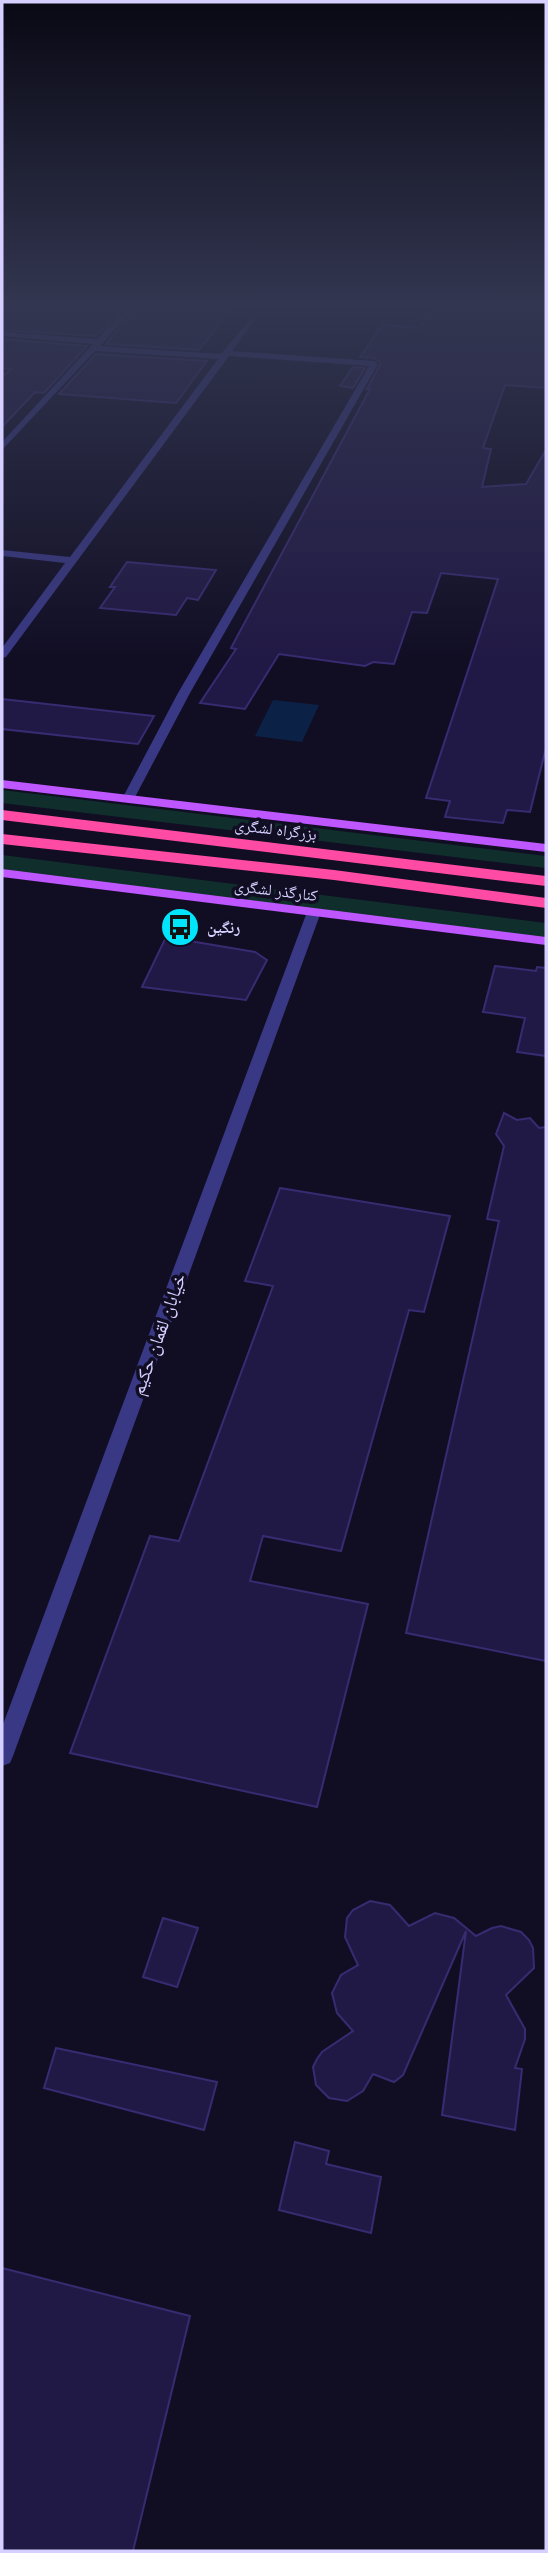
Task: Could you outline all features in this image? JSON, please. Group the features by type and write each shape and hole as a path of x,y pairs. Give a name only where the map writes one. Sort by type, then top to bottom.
{"highway":[{"name":"بزرگراه لشگری","path":"2,815 546,881"},
{"path":"2,839 334,875 546,903"}],"main road":[{"path":"2,784 546,848"},
{"name":"کنارگذر لشگری","path":"2,873 546,941"}],"lane":[{"path":"2,447 24,423"},
{"path":"2,655 174,423"},
{"path":"128,799 184,693 340,423"},
{"path":"2,553 71,560"},
{"name":"خیابان لقمان حکیم","path":"2,1756 314,912"}],"green space":[{"path":"2,790 546,856 546,868 2,803"},
{"path":"2,855 546,923 546,938 2,870"}],"water":[{"path":"273,700 319,705 302,742 255,736"}],"building":[{"path":"352,423 492,423 483,448 491,449 482,487 526,484 546,450 546,748 530,812 507,810 503,823 445,817 450,801 426,798 498,579 441,573 427,613 412,612 394,664 373,662 365,666 279,654 245,709 200,703 236,649 231,648"},
{"path":"127,562 216,570 198,600 187,598 176,615 100,608 115,587 110,587"},
{"path":"2,699 154,716 138,744 2,729"},
{"path":"166,937 255,952 267,960 246,1000 142,987"},
{"path":"495,966 536,971 537,967 546,968 546,1056 517,1052 525,1018 483,1012"},
{"path":"504,1113 517,1120 530,1118 539,1128 546,1127 546,1661 406,1633 499,1221 487,1219 504,1146 496,1134"},
{"path":"280,1188 450,1216 424,1312 409,1310 341,1551 263,1536 250,1581 368,1604 317,1807 70,1753 150,1536 179,1541 273,1286 245,1281"},
{"path":"370,1901 390,1905 409,1926 435,1913 454,1918 476,1936 501,1926 521,1932 529,1940 533,1948 534,1968 506,1995 525,2029 525,2039 515,2068 522,2069 515,2130 442,2115 466,1931 403,2075 394,2082 373,2074 363,2091 347,2101 329,2098 316,2085 313,2067 317,2059 322,2052 353,2031 337,2013 332,1993 341,1975 358,1965 345,1937 347,1918 353,1910"},
{"path":"163,1918 198,1928 177,1987 143,1977"},
{"path":"56,2048 217,2082 204,2130 44,2088"},
{"path":"295,2142 329,2151 326,2164 381,2177 371,2233 279,2210"},
{"path":"2,2268 190,2316 133,2551 2,2551"}],"place":[{"name":"رنگین","path":"180,927"}]}
